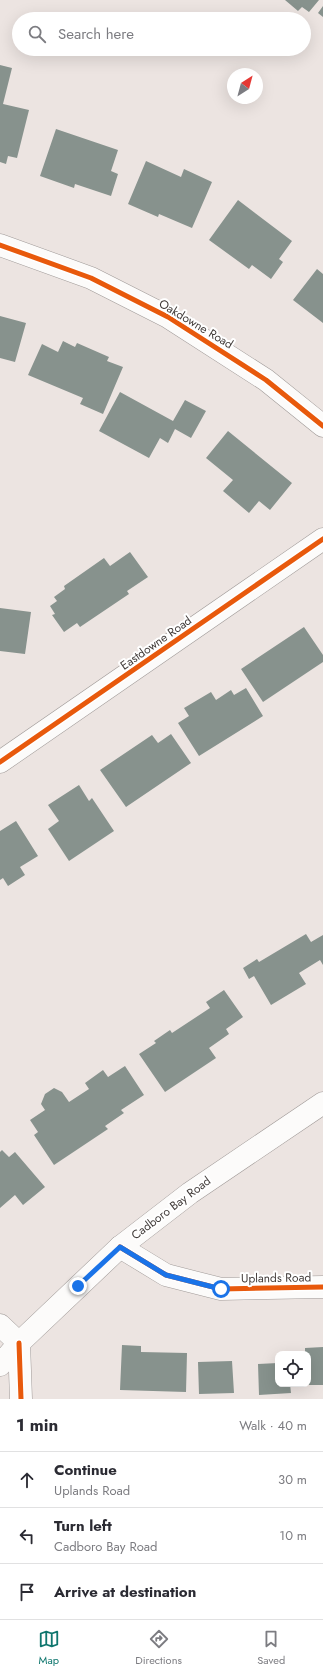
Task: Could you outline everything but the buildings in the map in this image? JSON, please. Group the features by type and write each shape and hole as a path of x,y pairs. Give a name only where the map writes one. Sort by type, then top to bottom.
{"street":[{"name":"Oakdowne Road","path":"0,244 91,278 168,317 266,380 323,426"},
{"name":"Eastdowne Road","path":"0,762 323,539"},
{"name":"Cadboro Bay Road","path":"0,1365 18,1343 120,1247 190,1193 323,1103"},
{"name":"Uplands Road","path":"120,1247 166,1275 221,1289 323,1287"},
{"path":"0,1325 18,1343 21,1399"}],"cycle path":[{"path":"0,245 91,278 168,317 266,380 323,426"},
{"path":"0,762 323,539"},
{"path":"120,1247 166,1275 221,1289 323,1287"},
{"path":"19,1343 21,1399"}],"route":[{"path":"78,1286 120,1247 166,1275 221,1289"}]}
